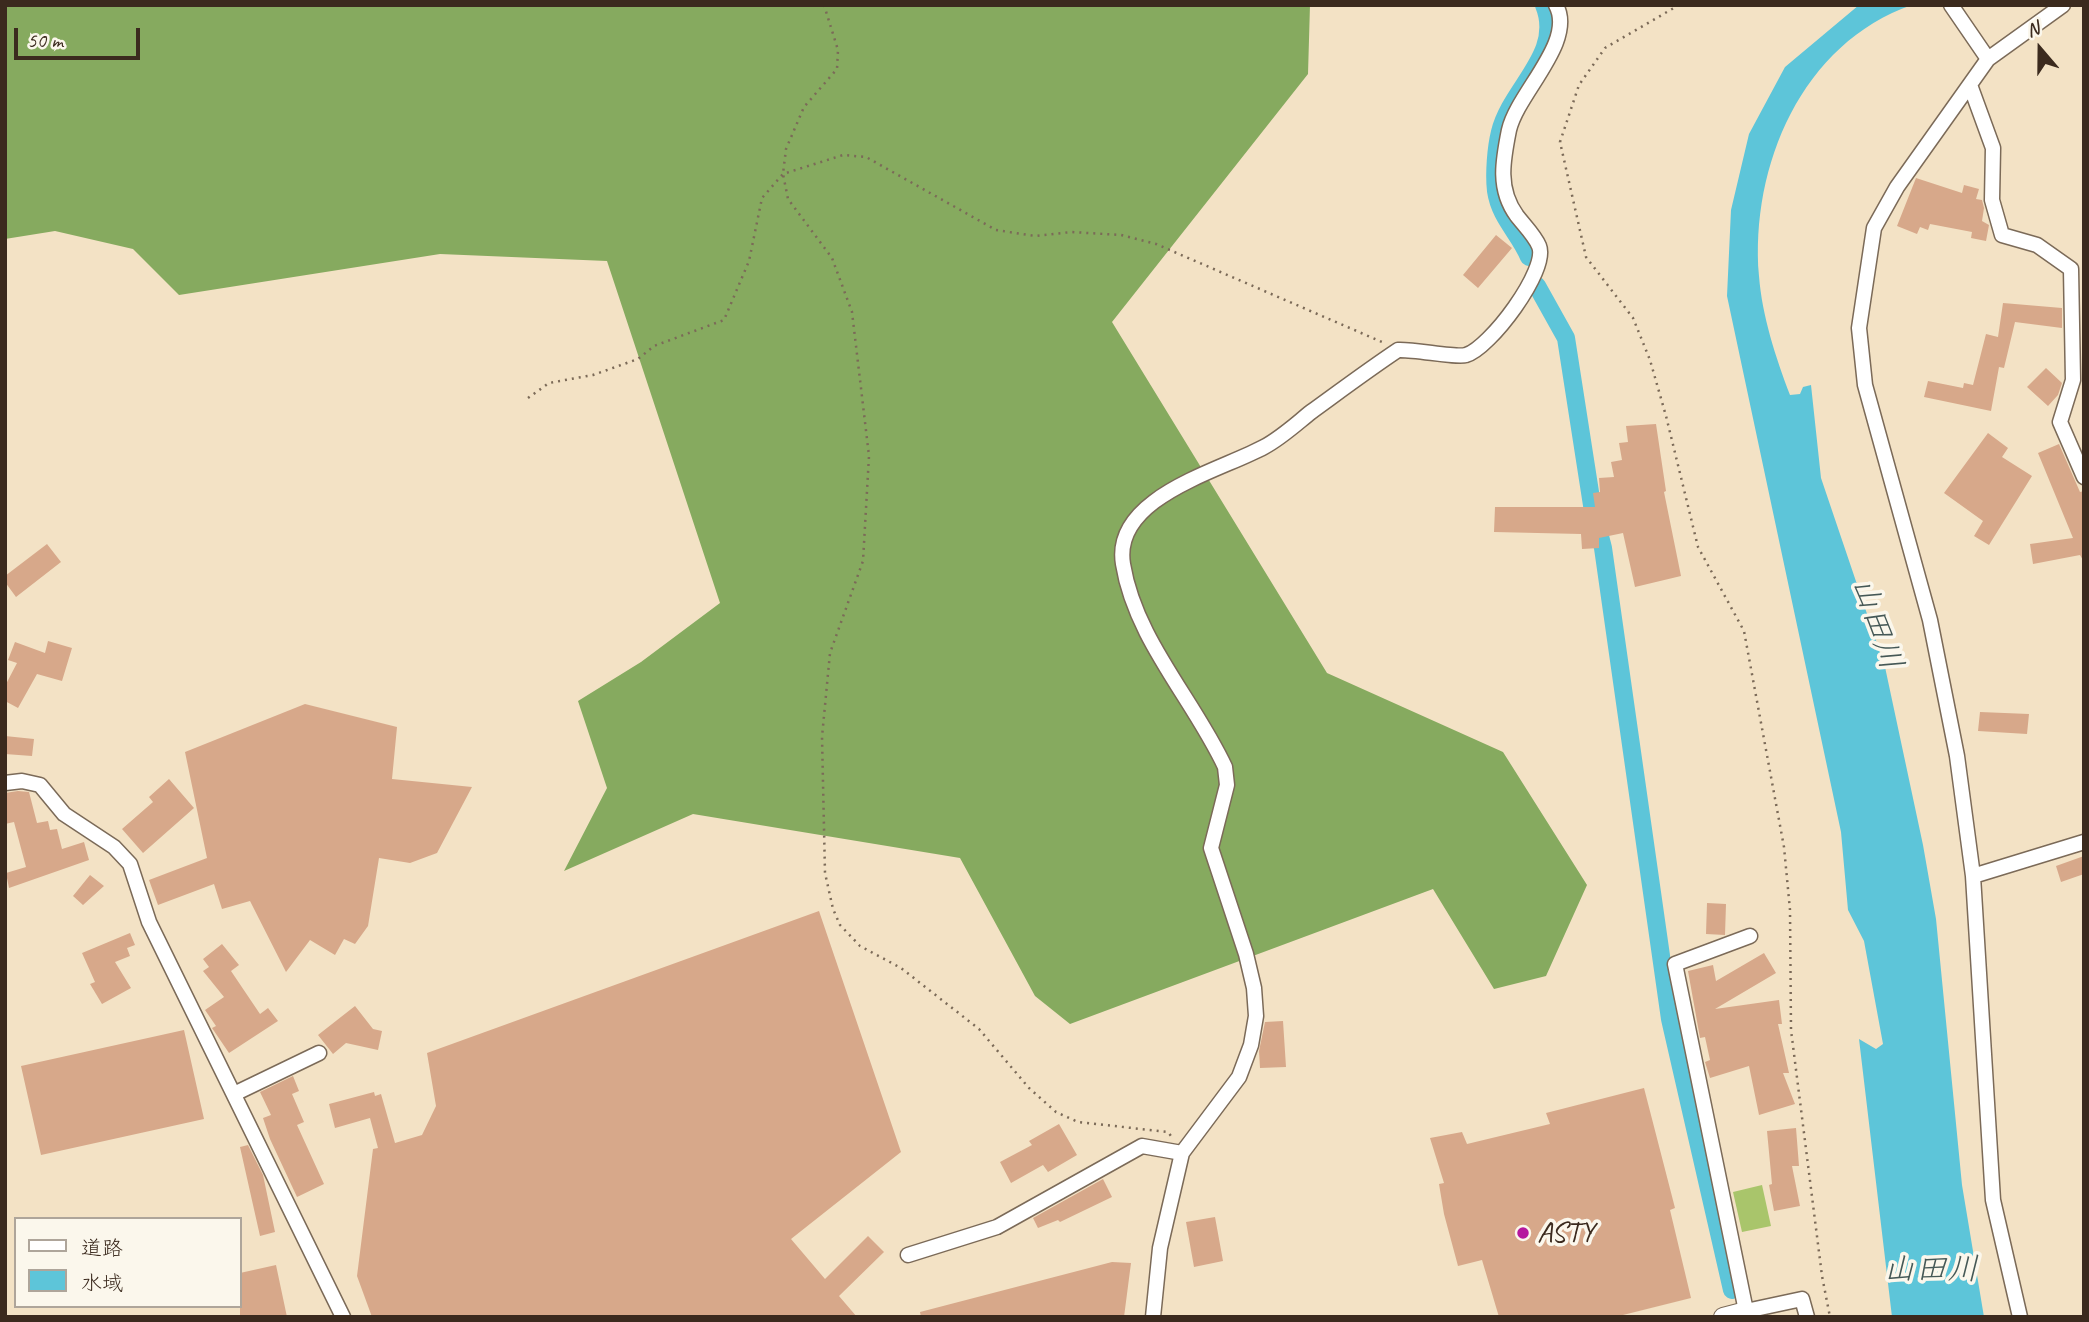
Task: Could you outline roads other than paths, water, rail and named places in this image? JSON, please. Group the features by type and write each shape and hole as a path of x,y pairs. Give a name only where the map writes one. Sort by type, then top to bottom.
{"street":[{"path":"1153,1317 1160,1248 1182,1153 1239,1077 1251,1045 1256,1016 1254,988 1211,848 1227,785 1225,767 1169,675 1132,595 1123,562 1123,541 1133,522 1157,499 1191,479 1266,446 1398,350 1418,349 1465,356 1488,344 1537,272 1542,256 1539,245 1511,207 1503,187 1503,160 1513,115 1548,60 1558,36 1562,23 1556,5"},
{"path":"1951,5 1986,54"},
{"path":"2020,1317 1993,1200 1973,876 1957,756 1930,620 1865,385 1859,328 1874,228 1917,156 1970,85 1986,54 2063,5"},
{"path":"1970,85 1993,148 1992,200 2002,235 2037,245 2071,269 2073,380 2060,422 2084,477"},
{"path":"5,783 22,781 40,785 64,814 114,846 130,864 149,922 342,1317"},
{"path":"1973,876 2084,842"},
{"path":"1747,1314 1675,964 1750,936"},
{"path":"234,1094 319,1053"},
{"path":"908,1255 996,1227 1143,1146 1182,1153"},
{"path":"1723,1317 1747,1314 1802,1299 1807,1317"}],"water":[{"name":"山田川","path":"1859,5 1912,5 1873,23 1840,48 1813,78 1791,114 1774,152 1764,193 1758,234 1759,276 1770,337 1790,395 1800,394 1803,387 1811,385 1821,478 1885,667 1936,919 1962,1185 1984,1317 1892,1317 1859,1039 1876,1049 1883,1044 1864,941 1848,910 1841,832 1727,296 1731,210 1749,134 1785,67"}],"waterway":[{"path":"1529,257 1498,201 1495,184 1496,161 1500,132 1506,116 1542,55 1547,39 1548,23 1544,5"},
{"path":"1537,286 1566,338 1592,505 1603,548 1670,1019 1732,1290"}],"place":[{"name":"ASTY","path":"1523,1233"}]}
